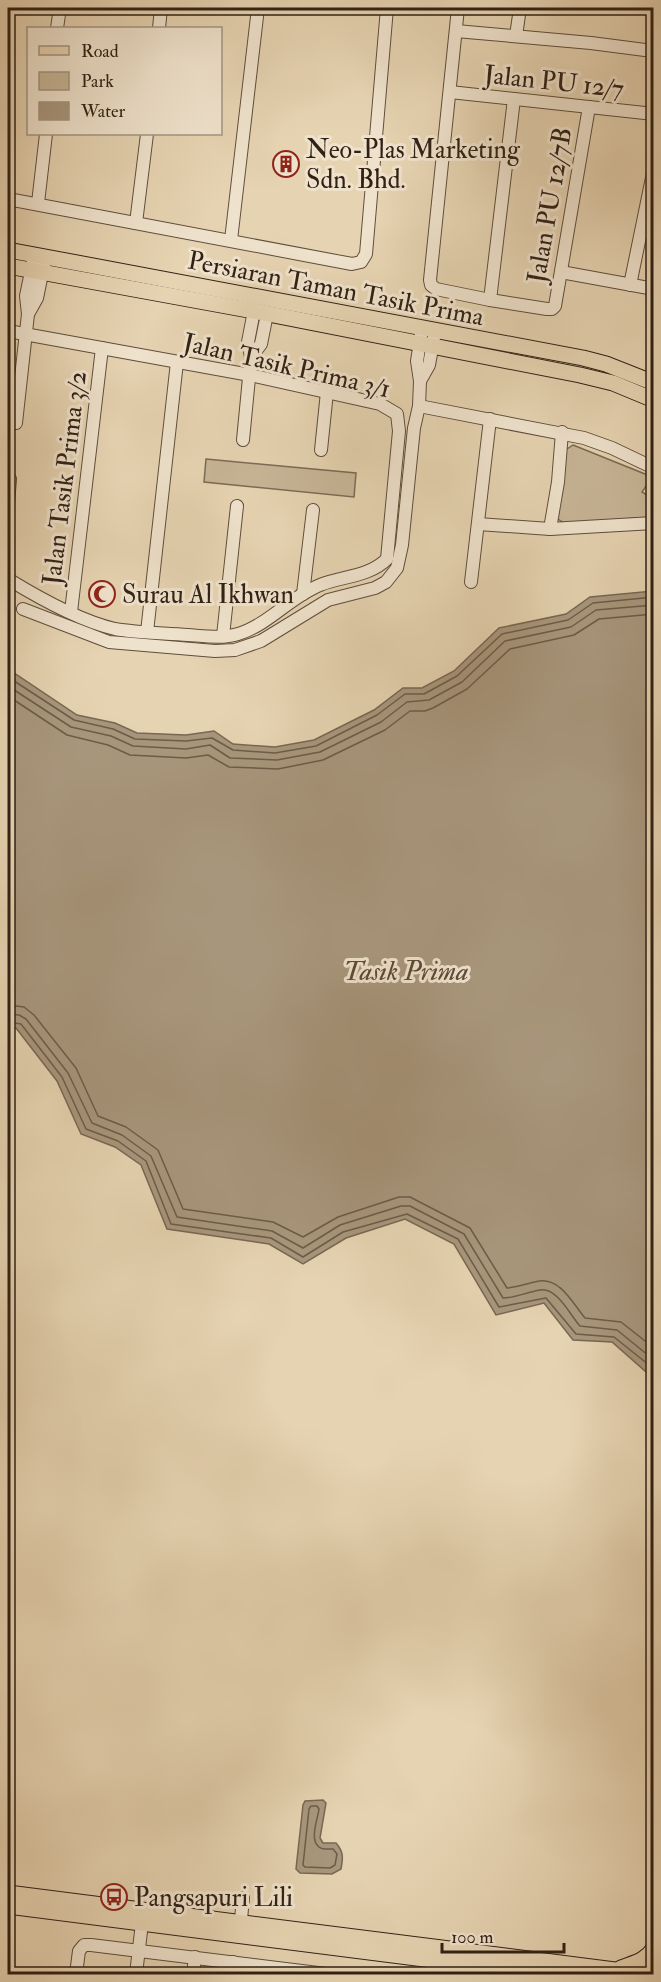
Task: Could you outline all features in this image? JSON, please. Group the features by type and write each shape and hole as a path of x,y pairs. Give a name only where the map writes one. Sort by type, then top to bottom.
{"main road":[{"name":"Persiaran Taman Tasik Prima","path":"8,250 38,264 260,313 606,364 654,383"},
{"name":"Persiaran Taman Tasik Prima","path":"8,266 38,264 427,338 613,383 654,400"},
{"path":"8,1893 240,1929 524,1969 653,1971"},
{"path":"8,1906 142,1923 240,1929"},
{"path":"615,1970 639,1962 654,1948"}],"street":[{"path":"57,27 60,8"},
{"path":"159,27 161,8"},
{"path":"231,240 258,8"},
{"path":"8,199 352,264 361,262 366,254 387,8"},
{"path":"458,8 431,285 436,289 490,300 514,99"},
{"path":"516,36 520,8"},
{"path":"456,31 645,50"},
{"name":"Jalan PU 12/7","path":"450,92 654,114"},
{"name":"Jalan PU 12/7B","path":"490,300 552,309 555,306 589,107"},
{"path":"38,203 46,135"},
{"path":"136,223 147,135"},
{"path":"630,285 654,168"},
{"path":"16,423 28,314 37,298 38,264"},
{"path":"561,272 654,289"},
{"path":"243,440 251,357 261,344 260,313"},
{"name":"Jalan Tasik Prima 3/1","path":"8,331 250,375 380,404 398,414 399,431 387,560 378,568 321,584 237,634 223,636 115,628 71,612 8,579"},
{"path":"23,609 109,642 215,651 235,650 261,641 328,600 375,588 386,582 397,568 402,545 420,381 429,365 427,338"},
{"name":"Jalan Tasik Prima 3/2","path":"71,612 102,348"},
{"path":"147,632 177,362"},
{"path":"321,450 327,392"},
{"path":"419,406 562,432 612,448 654,468"},
{"path":"471,582 490,419"},
{"path":"550,529 558,482 562,432"},
{"path":"8,504 10,479"},
{"path":"223,636 237,506"},
{"path":"303,594 313,510"},
{"path":"478,524 550,529 654,523"},
{"path":"240,1929 243,1898"},
{"path":"136,1974 142,1923"},
{"path":"76,1974 79,1951 84,1945 195,1957 232,1968 326,1974"},
{"path":"193,1974 195,1957"}],"green space":[{"path":"573,445 645,474 651,479 642,492 653,499 653,517 564,523 558,519 564,451"},
{"path":"206,459 356,473 354,497 204,482"}],"water":[{"name":"Tasik Prima","path":"653,591 653,1378 612,1342 573,1340 544,1303 496,1315 454,1244 405,1219 346,1238 303,1264 269,1244 167,1229 141,1165 115,1147 81,1134 57,1081 16,1028 8,1027 8,669 77,715 115,723 137,733 186,735 214,731 233,744 275,747 314,740 374,710 403,688 422,688 454,671 499,628 566,614 590,597"},
{"path":"323,1800 326,1803 320,1838 323,1843 336,1843 339,1846 342,1855 341,1869 332,1874 300,1873 296,1869 303,1805 305,1801"}],"place":[{"name":"Neo-Plas Marketing Sdn. Bhd.","path":"286,164"},
{"name":"Surau Al Ikhwan","path":"102,594"},
{"name":"Pangsapuri Lili","path":"114,1897"}]}
